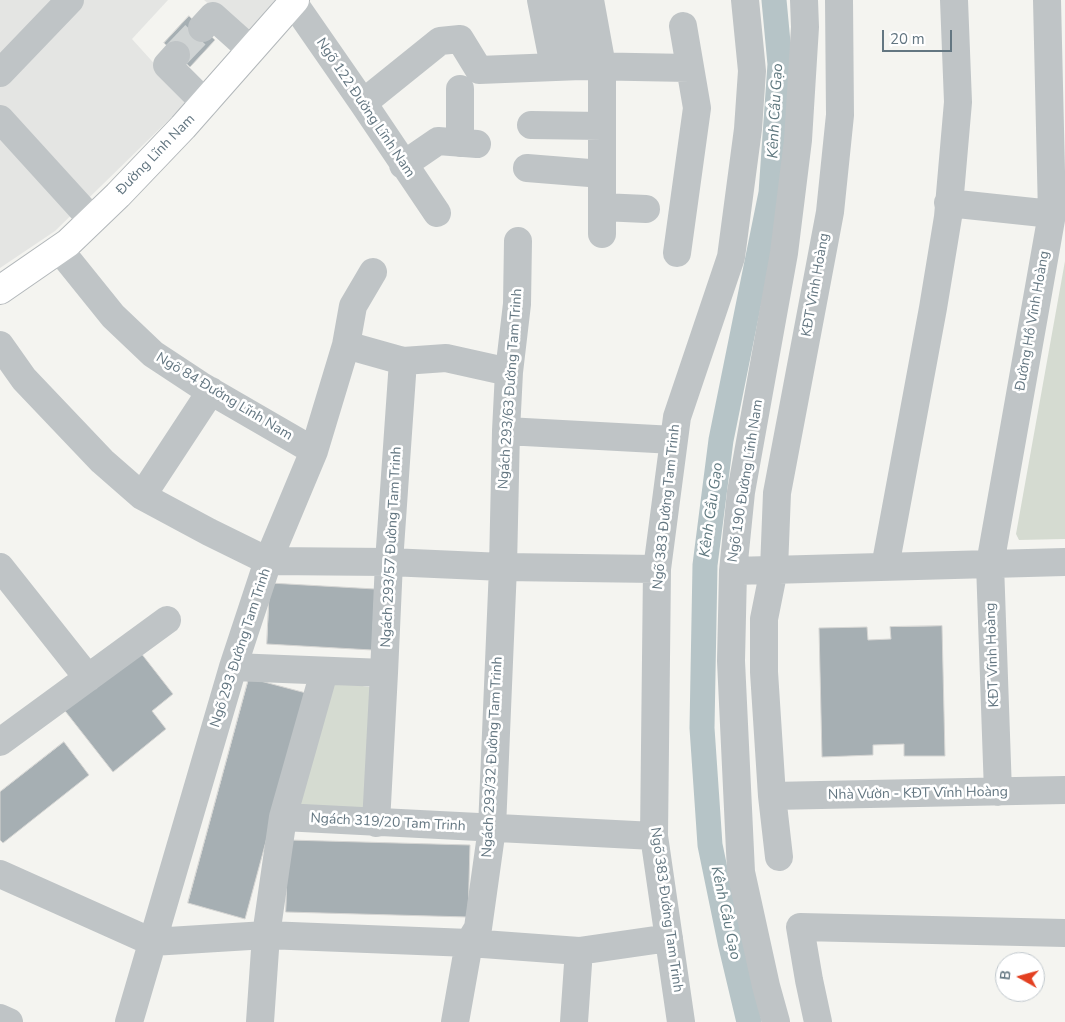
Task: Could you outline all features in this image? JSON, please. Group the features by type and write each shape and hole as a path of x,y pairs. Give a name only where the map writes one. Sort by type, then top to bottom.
{"main road":[{"name":"Đường Lĩnh Nam","path":"0,290 68,243 118,195 205,103 294,1"}],"street":[{"path":"0,73 70,0"},
{"path":"541,0 554,66"},
{"path":"569,0 592,66"},
{"path":"590,0 592,66 602,126 602,234"},
{"name":"Ngõ 383 Đường Tam Trinh","path":"681,1022 654,836 657,569 677,417 731,258 748,129 752,71 745,0"},
{"name":"Ngõ 190 Đường Lĩnh Nam","path":"776,1022 766,986 741,872 730,661 733,570 741,492 784,253 798,140 805,27 804,0"},
{"name":"KĐT Vĩnh Hoàng","path":"779,858 772,796 764,672 764,619 774,569 777,494 830,212 840,114 838,0"},
{"path":"884,567 933,308 948,203 958,102 954,0"},
{"name":"Đường Hồ Vĩnh Hoàng","path":"990,564 1052,214 1047,0"},
{"name":"Ngõ 122 Đường Lĩnh Nam","path":"294,1 437,213"},
{"path":"202,28 213,16 251,50"},
{"path":"677,253 697,108 683,26"},
{"path":"363,103 440,41 468,36 479,70 554,66 689,68"},
{"path":"176,55 167,65 205,103"},
{"path":"403,165 438,142 468,143 460,89"},
{"path":"0,119 92,220"},
{"path":"531,125 602,126"},
{"path":"527,168 602,174"},
{"path":"948,203 1052,214"},
{"path":"602,207 646,209"},
{"name":"Ngách 293/63 Đường Tam Trinh","path":"503,567 506,431 509,372 517,304 518,241"},
{"name":"Ngõ 84 Đường Lĩnh Nam","path":"59,249 113,316 153,354 211,391 314,451"},
{"path":"0,345 24,379 102,461 142,496 268,561 314,451 346,345 353,306 373,272"},
{"path":"346,345 403,361 446,358 509,372"},
{"name":"Ngách 293/57 Đường Tam Trinh","path":"376,823 389,562 403,361"},
{"path":"142,496 211,391"},
{"path":"506,431 674,440"},
{"name":"Ngõ 293 Đường Tam Trinh","path":"129,1022 233,667 268,561 657,569"},
{"path":"733,570 1065,562"},
{"name":"KĐT Vĩnh Hoàng","path":"990,564 998,792"},
{"path":"0,567 88,678"},
{"name":"Ngách 293/32 Đường Tam Trinh","path":"455,1022 469,943 478,928 492,828 503,567"},
{"path":"0,742 167,620"},
{"path":"233,667 384,673"},
{"path":"260,1022 266,935 283,817 324,672"},
{"name":"Nhà Vườn - KĐT Vĩnh Hoàng","path":"772,796 1065,790"},
{"name":"Ngách 319/20 Tam Trinh","path":"283,817 654,836"},
{"path":"0,874 152,942 266,935 469,943 579,951 669,938"},
{"path":"818,1022 800,927 1065,933"},
{"path":"574,1022 578,964"},
{"path":"766,986 809,980"},
{"path":"0,1018 9,1022"}],"shaded area":[{"path":"0,0 168,0 132,39 188,101 55,231 0,268"},
{"path":"204,0 283,0 250,39"},
{"path":"1065,261 1065,539 1019,540 1016,534"},
{"path":"331,681 375,688 370,813 296,808"}],"building":[{"path":"189,16 215,40 190,67 164,43"},
{"path":"270,583 375,589 372,650 267,644"},
{"path":"942,626 945,756 904,756 904,744 873,745 873,755 822,757 819,628 867,627 868,640 891,639 890,627"},
{"path":"137,648 173,694 152,711 166,729 113,772 62,707"},
{"path":"249,678 306,693 245,919 188,903"},
{"path":"64,742 89,775 3,843 0,840 0,792"},
{"path":"288,840 470,845 468,917 286,912"}],"waterway":[{"name":"Kênh Cầu Gạo","path":"749,1022 710,845 702,728 705,565 721,440 771,193 780,64 774,0"}],"tunnel":[{"path":"176,55 202,28"}]}
